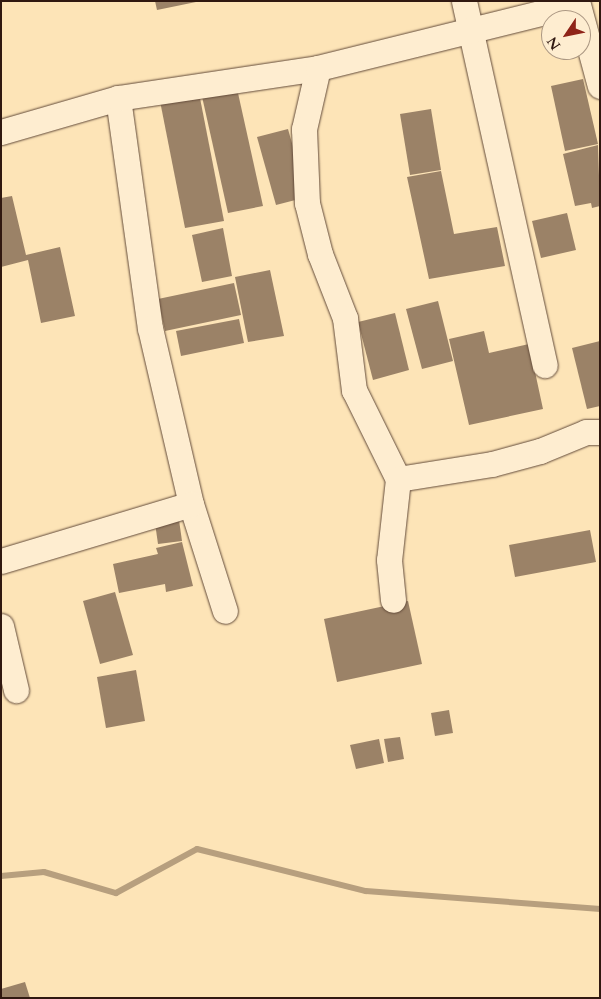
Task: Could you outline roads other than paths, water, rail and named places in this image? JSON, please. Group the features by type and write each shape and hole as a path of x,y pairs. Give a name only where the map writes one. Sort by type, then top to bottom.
{"street":[{"path":"464,1 545,365"},
{"path":"1,132 118,98 318,68 470,32 541,13 572,1"},
{"path":"577,1 600,86"},
{"path":"318,68 304,129 307,204 320,254 345,318 354,390 398,479 389,560 393,600"},
{"path":"118,98 150,328 191,504 226,611"},
{"path":"398,479 492,464 540,451 586,432 600,432"},
{"path":"1,561 191,504"},
{"path":"1,626 16,690"}],"waterway":[{"path":"1,876 44,872 116,893 197,849 366,891 600,909"}]}
